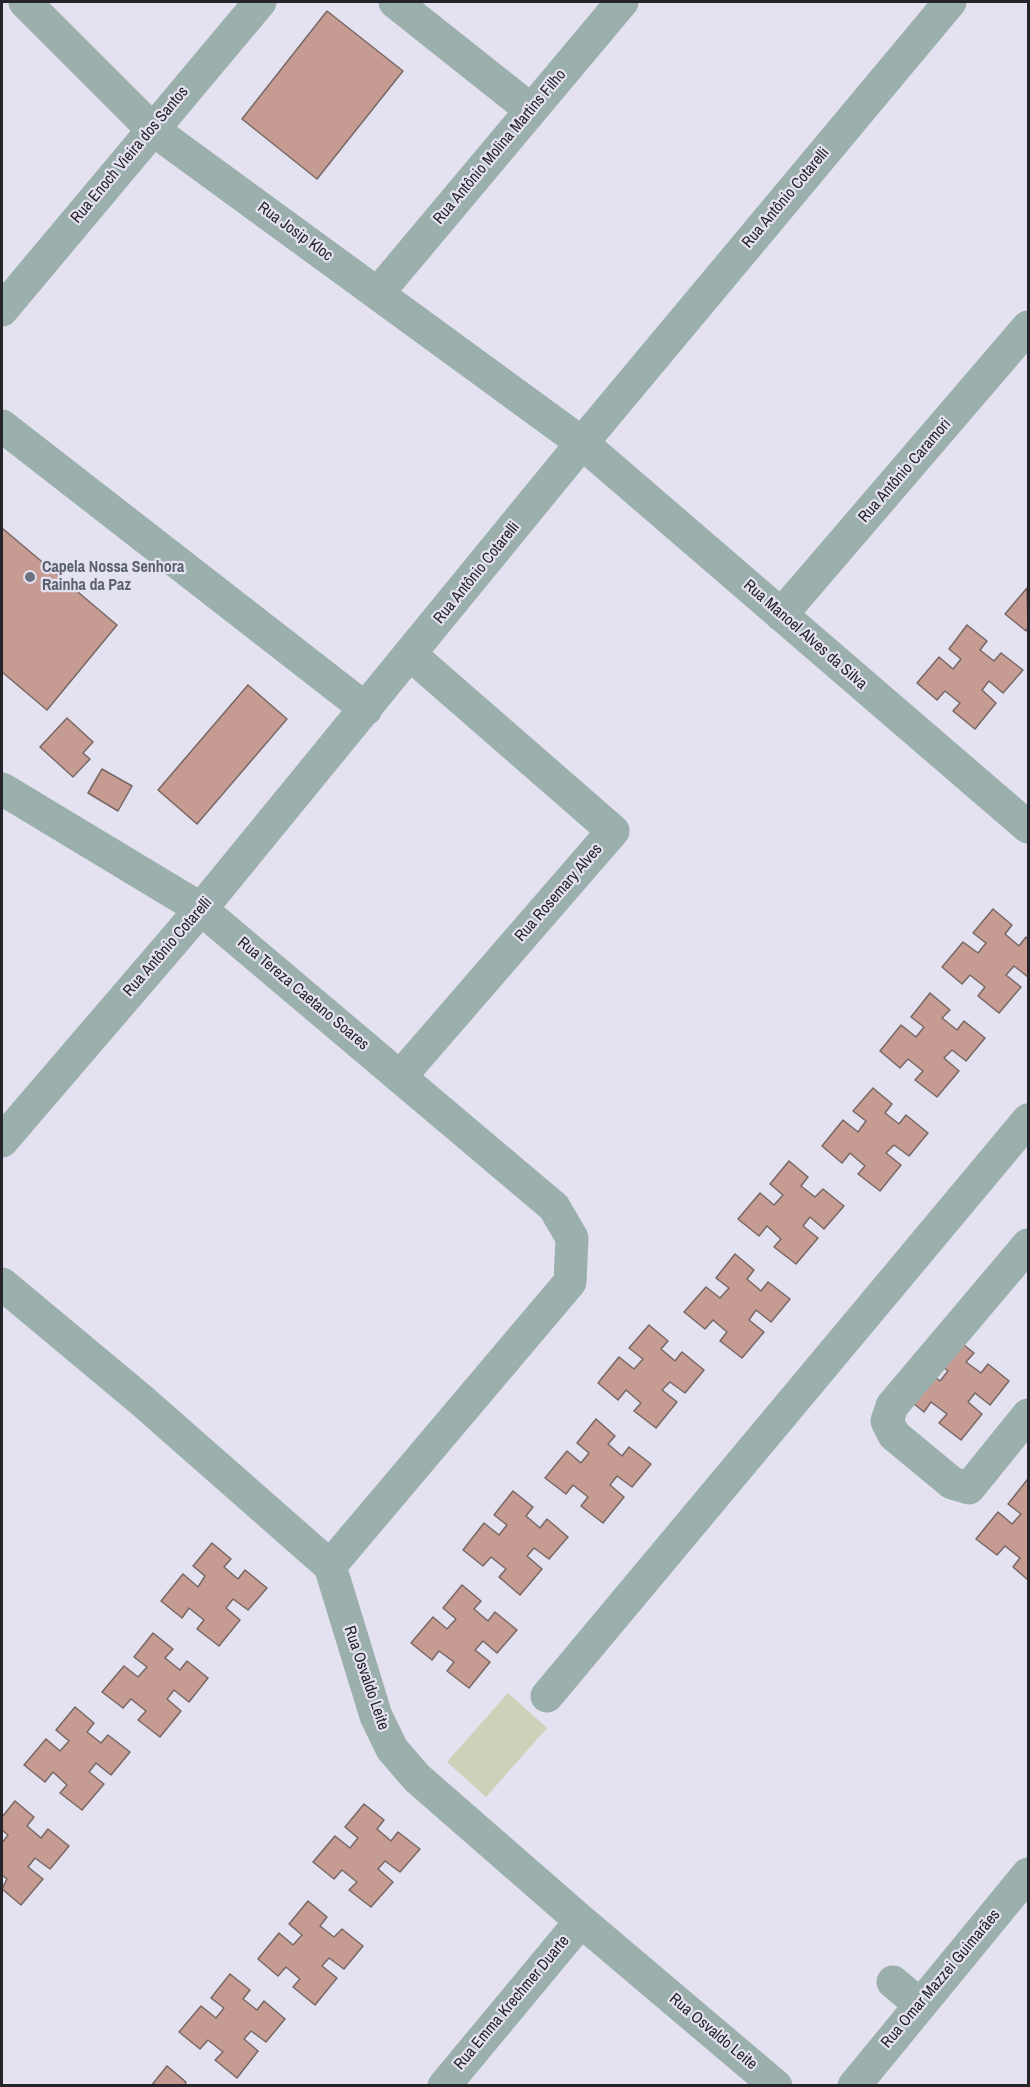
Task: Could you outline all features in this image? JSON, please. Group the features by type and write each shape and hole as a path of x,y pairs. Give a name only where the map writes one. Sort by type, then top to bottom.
{"street":[{"name":"Rua Josip Kloc","path":"25,2 152,129 582,443"},
{"name":"Rua Enoch Vieira dos Santos","path":"2,310 260,2"},
{"path":"395,2 531,110"},
{"name":"Rua Antônio Molina Martins Filho","path":"378,293 622,2"},
{"name":"Rua Antônio Cotarelli","path":"2,1141 201,909 411,655 582,443 950,2"},
{"name":"Rua Antônio Caramori","path":"782,615 1029,327"},
{"path":"2,426 366,709"},
{"name":"Rua Manoel Alves da Silva","path":"582,443 1029,827"},
{"name":"Rua Rosemary Alves","path":"400,1077 613,831 411,655"},
{"name":"Rua Tereza Caetano Soares","path":"2,789 201,909 554,1207 572,1238 570,1282 330,1566"},
{"path":"547,1696 1029,1120"},
{"path":"1029,1245 892,1406 888,1421 894,1435 952,1483 969,1488 1029,1415"},
{"path":"2,1284 140,1399 330,1566"},
{"name":"Rua Osvaldo Leite","path":"330,1566 376,1716 392,1749 417,1778 580,1921 776,2085"},
{"name":"Rua Omar Mazzei Guimarães","path":"854,2085 919,2004 1024,1887"},
{"name":"Rua Emma Krechmer Duarte","path":"444,2085 580,1921"},
{"path":"893,1982 919,2004"}],"green space":[{"path":"508,1693 547,1728 486,1797 447,1762"}],"building":[{"path":"327,11 403,71 317,179 242,119"},
{"name":"Capela Nossa Senhora Rainha da Paz","path":"2,528 117,625 47,710 2,672"},
{"path":"1027,588 1028,627 1026,631 1005,614"},
{"path":"967,625 987,641 980,650 994,661 1001,653 1023,670 1003,693 989,681 982,690 996,703 975,729 953,711 960,703 945,691 937,700 917,683 939,657 953,669 961,659 949,649"},
{"path":"248,685 287,719 197,824 158,790"},
{"path":"67,718 93,742 83,753 90,759 73,777 40,747"},
{"path":"102,769 132,786 118,811 88,793"},
{"path":"993,909 1012,925 1005,934 1019,946 1026,937 1028,939 1028,977 1014,966 1006,975 1021,987 999,1013 978,996 985,987 970,975 962,984 942,967 963,942 978,953 986,943 973,933"},
{"path":"930,993 950,1010 942,1018 957,1030 964,1021 985,1038 966,1061 952,1050 944,1058 959,1071 937,1097 915,1080 923,1071 908,1059 900,1068 880,1051 901,1025 916,1037 924,1027 911,1017"},
{"path":"873,1088 892,1104 885,1113 899,1124 906,1115 928,1133 909,1156 894,1145 886,1153 901,1165 880,1191 858,1174 865,1166 850,1153 842,1163 822,1146 843,1120 858,1132 866,1121 853,1111"},
{"path":"789,1161 808,1177 801,1186 815,1197 823,1189 844,1206 824,1229 810,1217 803,1226 818,1238 796,1264 774,1247 781,1239 767,1226 759,1236 738,1219 760,1193 774,1205 783,1195 770,1184"},
{"path":"735,1254 754,1270 747,1279 761,1291 768,1282 790,1299 771,1322 756,1310 749,1320 764,1332 742,1358 720,1341 727,1332 713,1320 705,1329 684,1312 706,1287 720,1298 729,1288 716,1278"},
{"path":"649,1325 668,1341 661,1349 675,1361 682,1352 704,1370 685,1393 670,1382 662,1390 677,1402 656,1428 634,1411 641,1403 626,1390 618,1400 598,1383 619,1357 634,1369 643,1359 629,1348"},
{"path":"954,1337 974,1353 966,1362 981,1373 988,1364 1009,1381 990,1405 975,1393 968,1402 982,1414 961,1440 939,1423 947,1414 931,1402 924,1412 903,1395 925,1369 940,1381 948,1371 935,1360"},
{"path":"596,1419 615,1436 608,1444 622,1456 629,1447 651,1464 632,1487 617,1476 610,1485 624,1497 603,1523 581,1506 588,1497 573,1485 566,1494 545,1478 567,1451 581,1463 589,1453 577,1443"},
{"path":"1027,1480 1028,1580 1013,1567 1020,1558 1005,1546 997,1555 976,1539 998,1512 1012,1524 1021,1514 1008,1504"},
{"path":"513,1491 533,1507 526,1516 540,1528 547,1519 568,1537 549,1559 534,1548 527,1556 542,1569 520,1595 499,1577 506,1569 491,1557 483,1566 463,1550 484,1523 499,1535 507,1525 494,1515"},
{"path":"212,1543 231,1559 224,1567 238,1579 245,1570 267,1588 248,1610 233,1599 226,1608 240,1620 219,1646 197,1629 204,1620 189,1608 182,1618 161,1601 183,1574 198,1587 205,1576 193,1566"},
{"path":"462,1585 481,1601 474,1609 488,1621 495,1612 517,1630 497,1653 483,1641 475,1650 490,1662 469,1688 447,1671 454,1662 439,1651 432,1660 411,1643 433,1617 447,1629 456,1619 443,1608"},
{"path":"153,1633 173,1649 165,1658 180,1670 187,1661 208,1678 189,1702 174,1690 167,1699 181,1711 160,1737 138,1720 146,1711 131,1699 123,1708 102,1692 124,1666 138,1677 147,1667 134,1657"},
{"path":"75,1707 94,1723 87,1732 101,1743 108,1735 130,1752 111,1775 96,1763 89,1772 104,1784 82,1810 60,1793 67,1785 53,1772 45,1782 24,1765 46,1739 60,1751 69,1741 56,1730"},
{"path":"15,1801 34,1817 27,1826 41,1838 48,1829 69,1846 50,1869 35,1858 28,1867 43,1879 21,1905 2,1889 7,1879 2,1875 2,1843 8,1835 2,1830 2,1817"},
{"path":"364,1804 384,1820 377,1829 391,1841 398,1832 420,1849 400,1872 385,1861 378,1869 393,1882 371,1907 349,1890 357,1882 342,1870 334,1879 313,1862 335,1836 350,1848 358,1838 345,1827"},
{"path":"308,1901 327,1917 320,1926 334,1937 342,1929 363,1946 344,1969 329,1958 322,1966 337,1978 315,2005 293,1987 300,1979 286,1967 278,1976 258,1959 279,1933 293,1945 302,1935 289,1924"},
{"path":"230,1974 250,1990 243,1999 257,2010 264,2001 285,2019 266,2042 251,2031 244,2039 258,2051 237,2078 215,2060 223,2052 208,2040 200,2049 179,2032 201,2006 216,2018 224,2008 211,1998"},
{"path":"167,2066 186,2082 184,2086 151,2086"}],"place":[{"name":"Capela Nossa Senhora Rainha da Paz","path":"30,577"}]}
